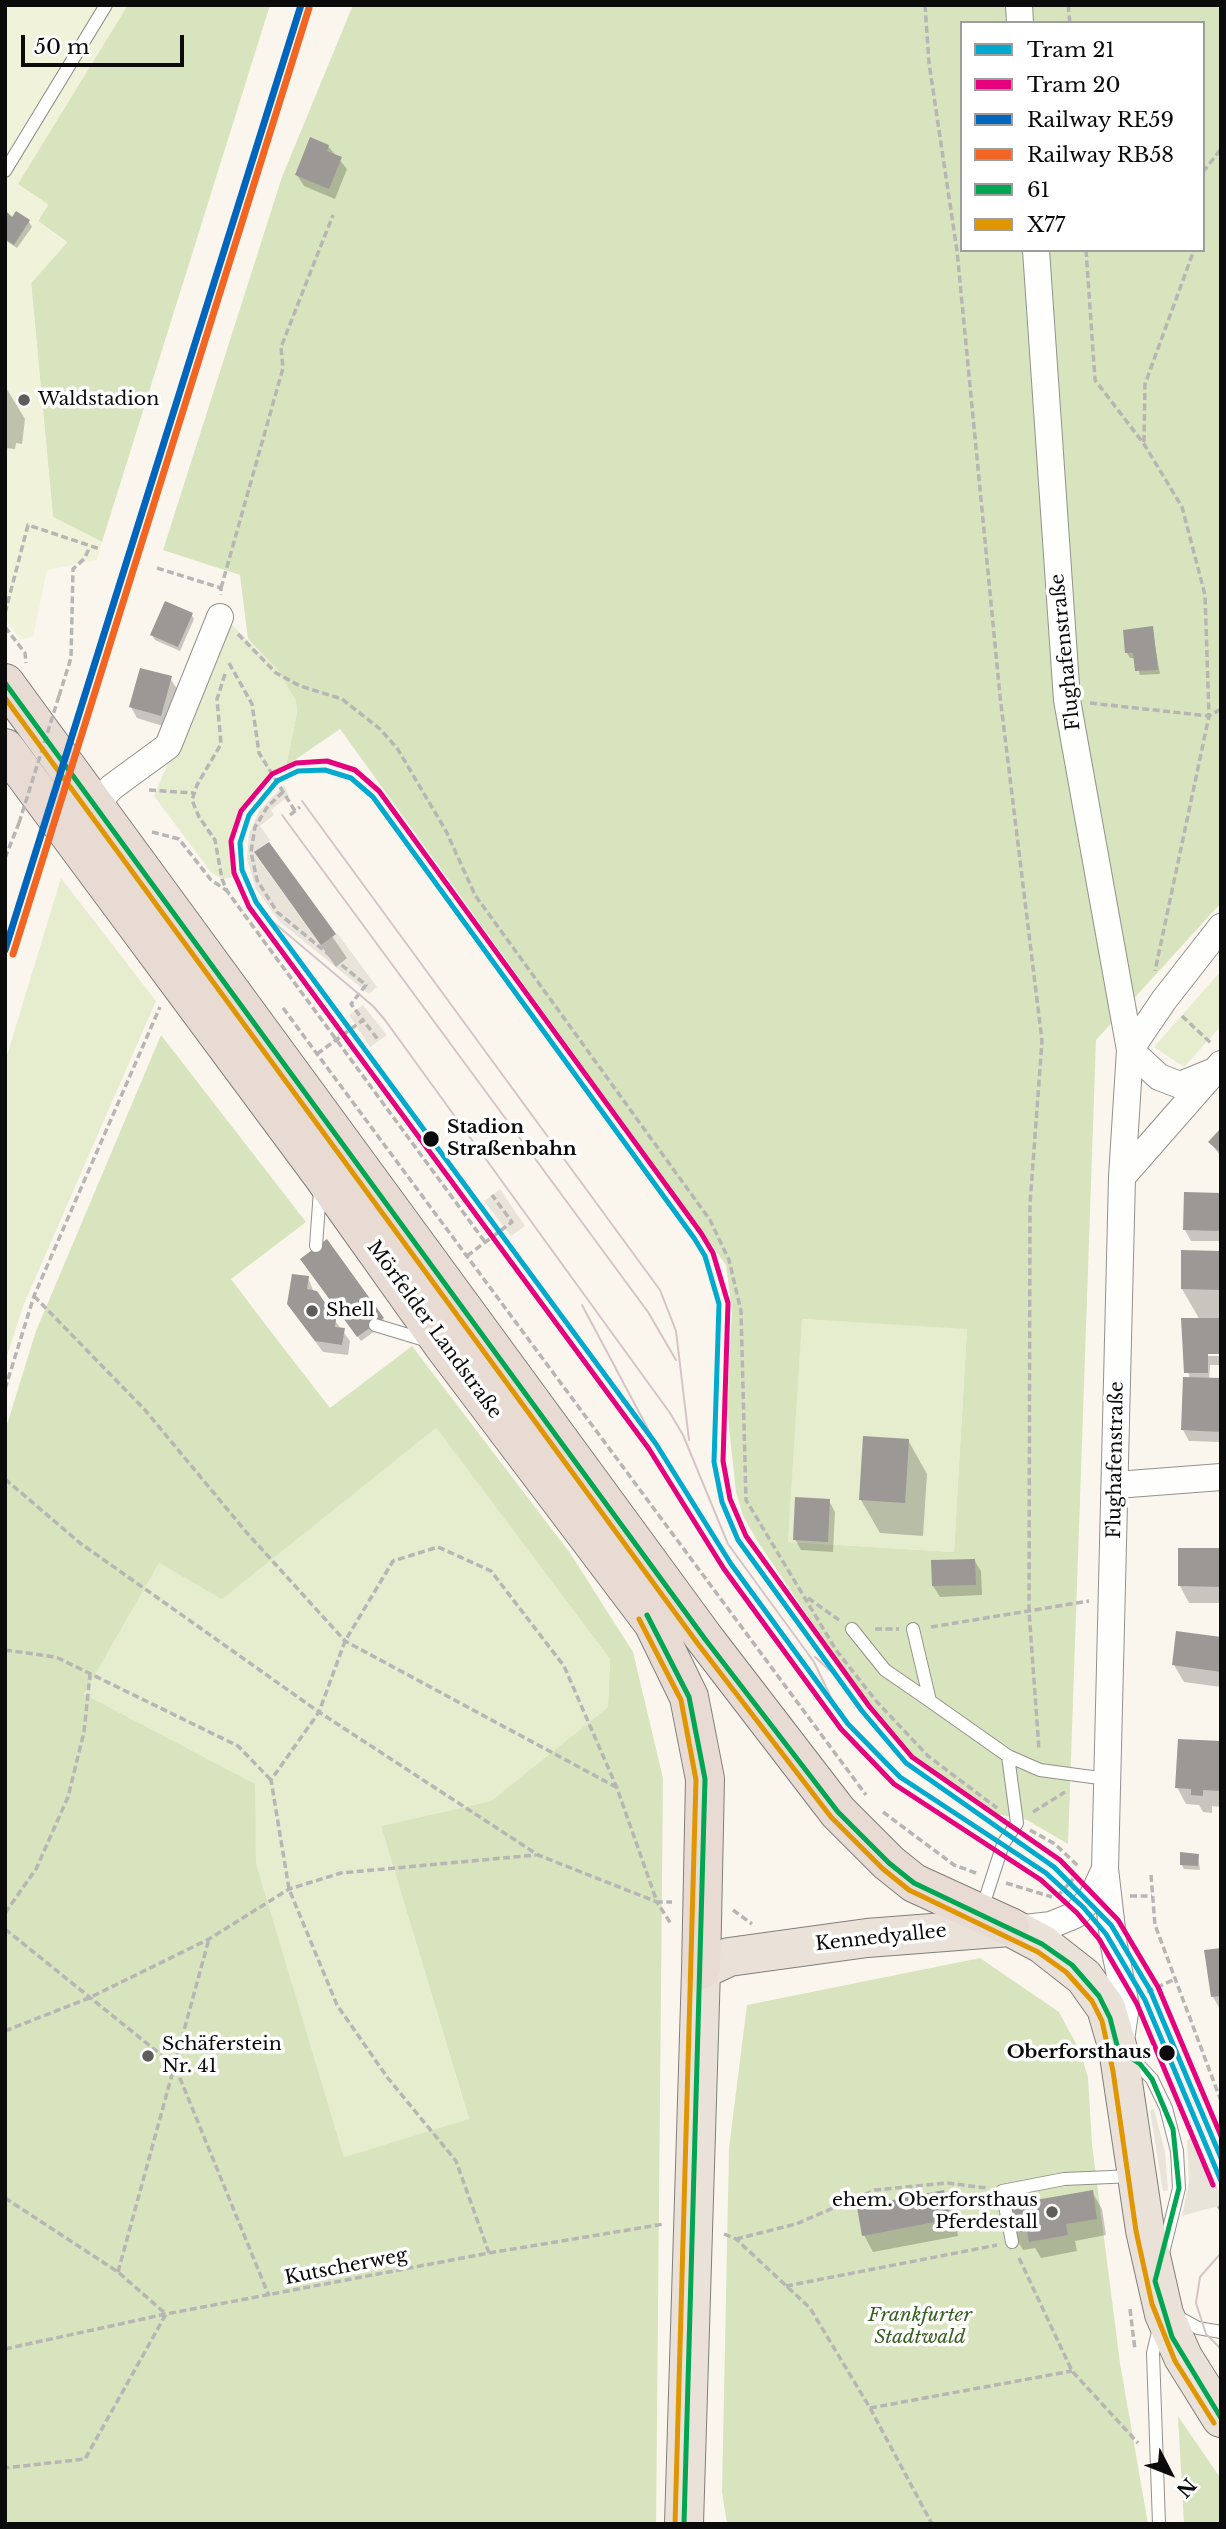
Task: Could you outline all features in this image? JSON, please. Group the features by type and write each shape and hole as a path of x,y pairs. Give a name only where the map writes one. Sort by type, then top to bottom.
{"highway":[{"name":"Mörfelder Landstraße","path":"16,674 95,805 705,1639 838,1812 889,1863 914,1883 999,1912"},
{"name":"Mörfelder Landstraße","path":"5,748 321,1175 443,1346 653,1623 689,1697 705,1779 701,1970"}],"main road":[{"name":"Kennedyallee","path":"701,1970 729,1957 867,1938 999,1912"},
{"path":"999,1912 1057,1954 1092,1986 1106,2008 1118,2049 1139,2175 1152,2301 1182,2357 1221,2418"},
{"path":"684,2524 701,1970"}],"street":[{"name":"Flughafenstraße","path":"999,1912 1051,1925 1075,1915 1092,1897 1112,1598 1122,1177 1130,1050 1067,700 1036,252"},
{"path":"95,805 112,787 168,746 220,617"},
{"path":"1219,1062 1180,1085 1159,1077 1130,1050 1158,991 1221,927"},
{"path":"1122,1177 1219,1062"},
{"path":"1116,1485 1221,1477"},
{"name":"Flughafenstraße","path":"1093,1869 1114,1946 1126,2006 1118,2049"}],"lane":[{"path":"5,171 106,5"},
{"path":"316,1246 321,1175"},
{"path":"375,1325 443,1346"},
{"path":"852,1629 885,1670 1008,1756 1040,1770 1098,1778"},
{"path":"913,1629 930,1701"},
{"path":"999,1912 1003,1844 1017,1823 1008,1756"},
{"path":"1118,2049 1140,2064 1152,2079 1166,2108 1177,2151 1179,2188 1152,2301 1159,2524"},
{"path":"1012,2242 1002,2191 1064,2179 1139,2175"},
{"path":"1152,2301 1191,2325 1221,2332"}],"path":[{"path":"925,5 929,63 957,251 1000,696 1042,1041 1030,1204 1029,1611 1040,1770"},
{"path":"1205,169 1221,149"},
{"path":"332,215 281,347 283,368 221,588 220,617 276,673 300,686 342,699 362,713 397,748 446,831 475,895 710,1220 729,1260 741,1311 746,1500 836,1650 877,1702 928,1756 1017,1823 1093,1869"},
{"path":"1086,252 1095,380 1144,444 1182,506 1205,594 1209,716 1158,991 1219,1062"},
{"path":"1144,444 1145,384 1193,252"},
{"path":"5,613 28,525 100,549"},
{"path":"5,858 19,823 71,658 73,569 90,547"},
{"path":"157,568 221,588"},
{"path":"5,626 25,653 16,674"},
{"path":"236,645 239,635"},
{"path":"232,654 217,699 221,744 193,793 194,807 219,852 222,879 227,891 485,1242"},
{"path":"229,663 253,704 259,753 295,811"},
{"path":"45,699 62,721"},
{"path":"1067,700 1209,716 1221,709"},
{"path":"156,791 193,793"},
{"path":"283,792 268,806 255,827 251,852 257,880 277,912 366,985 351,1004 379,1041"},
{"path":"290,815 300,807"},
{"path":"143,823 159,843"},
{"path":"151,832 179,839 211,880 227,891"},
{"path":"276,998 874,1805 954,1865 999,1912 1055,1898"},
{"path":"5,1389 34,1296 163,1001"},
{"path":"317,1054 363,1020"},
{"path":"467,1256 512,1222 492,1195"},
{"path":"34,1296 145,1410 247,1533 345,1641 618,1788"},
{"path":"5,1479 80,1543 319,1712 538,1855 657,1902"},
{"path":"271,1780 319,1712 345,1641 393,1561 438,1547 491,1571 564,1666 618,1788 657,1902 671,1924"},
{"path":"805,1596 852,1629 913,1629 1112,1598"},
{"path":"5,1650 56,1657 238,1746 271,1780 289,1889 337,2005 387,2077 456,2161 489,2253"},
{"path":"5,1913 36,1869 68,1797 84,1732 90,1674"},
{"path":"1017,1823 1098,1778"},
{"path":"5,2031 89,1998 209,1939 289,1889 341,1874 538,1855"},
{"path":"1151,1875 1155,1925 1221,2101"},
{"path":"1060,1892 1073,1879"},
{"path":"1122,1896 1152,1896"},
{"path":"5,1929 174,2066 269,2296"},
{"path":"118,2272 209,1939"},
{"path":"1158,1987 1166,2006"},
{"path":"736,2239 796,2224 875,2190 947,2183 1002,2191"},
{"path":"5,2198 118,2272 166,2314 85,2459 5,2468"},
{"path":"693,2219 736,2239 810,2308 870,2408 932,2524"},
{"name":"Kutscherweg","path":"5,2349 166,2314 489,2253 693,2219"},
{"path":"786,2287 1012,2242 1072,2371 1142,2448 1141,2435"},
{"path":"1135,2358 1152,2301"},
{"path":"870,2408 1072,2371"}],"green space":[{"path":"5,5 270,5 102,542 53,517 31,283 67,242 38,221 48,205 17,184"},
{"name":"Waldstadion","path":"5,5 128,5 18,184 48,204 38,221 67,243 31,283 53,517 102,542 97,560 47,570 33,637 20,639 5,619"},
{"path":"353,5 1221,5 1221,903 1096,1040 1068,1844 1027,1820 996,1814 940,1779 908,1752 847,1674 743,1516 736,1492 727,1409 732,1310 726,1265 340,729 286,766 297,713 296,701 277,669 248,639 240,575 163,550 282,177","holes":["802,1319 967,1329 954,1552 788,1542"]},
{"path":"212,605 277,669 296,701 297,713 286,766 260,786 240,812 230,845 235,877 222,879 211,872 154,796 171,756 157,737 178,709"},
{"path":"61,878 156,1001 24,1304 5,1362 5,1062"},
{"path":"1221,971 1221,1026 1184,1067 1154,1047"},
{"path":"161,1035 306,1222 231,1279 265,1324 330,1408 412,1346 570,1553 633,1652 663,1778 656,2524 5,2524 5,1431 36,1331","holes":["436,1428 610,1659 608,1707 491,1801 381,1826 469,2119 344,2157 256,1863 255,1784 84,1694 159,1563 222,1599"]},
{"path":"801,1319 967,1328 954,1552 788,1542"},
{"path":"436,1428 610,1659 608,1707 491,1801 381,1826 469,2120 344,2157 256,1863 254,1784 84,1694 159,1563 222,1598"},
{"name":"Frankfurter Stadtwald","path":"980,1958 1059,2012 1081,2053 1088,2078 1092,2144 1120,2363 1148,2524 727,2524 722,2492 729,2148 747,2005"},
{"path":"1178,2416 1221,2479 1221,2524 1184,2524"}],"shaded area":[{"path":"284,785 289,796 271,810 274,815 260,826 270,840 254,853 321,945 337,933 377,987 369,994 280,922 256,889 247,859 249,834 259,811"},
{"path":"363,1005 387,1035 370,1047 349,1015"},
{"path":"500,1189 525,1226 511,1236 484,1201"},
{"path":"1154,2109 1165,2152 1168,2190 1165,2191 1150,2110"},
{"path":"1196,2138 1221,2196 1221,2205 1182,2216 1189,2182 1187,2140"}],"building":[{"path":"310,137 329,145 327,151 342,157 329,189 295,175"},
{"path":"5,210 12,217 16,211 30,220 14,245 5,239"},
{"path":"165,601 193,613 178,647 150,635"},
{"path":"1153,626 1158,670 1135,671 1133,653 1125,653 1123,630"},
{"path":"140,668 172,676 161,716 129,707"},
{"path":"269,842 336,934 321,945 254,852"},
{"path":"1221,1128 1221,1153 1208,1142"},
{"path":"1184,1192 1221,1193 1221,1231 1183,1230"},
{"path":"327,1239 384,1318 357,1337 300,1259"},
{"path":"1181,1250 1221,1251 1221,1290 1181,1289"},
{"name":"Shell","path":"292,1274 309,1276 307,1289 317,1291 336,1319 335,1327 345,1328 342,1345 315,1341 287,1304"},
{"path":"1181,1318 1221,1318 1221,1354 1208,1354 1208,1373 1184,1373"},
{"path":"1183,1377 1221,1378 1221,1432 1181,1430"},
{"path":"863,1436 909,1439 905,1503 859,1500"},
{"path":"795,1497 830,1499 828,1542 793,1540"},
{"path":"1178,1548 1221,1548 1221,1587 1178,1586"},
{"path":"975,1559 976,1585 932,1586 931,1560"},
{"path":"1176,1631 1221,1637 1221,1672 1172,1665"},
{"path":"1178,1739 1221,1741 1221,1791 1203,1790 1203,1796 1191,1795 1191,1789 1175,1788"},
{"path":"1180,1852 1199,1854 1198,1866 1180,1865"},
{"path":"1221,1948 1221,1996 1211,1997 1204,1950"},
{"path":"944,2190 950,2219 862,2236 857,2207"},
{"name":"ehem. Oberforsthaus Pferdestall","path":"1093,2190 1097,2219 1066,2224 1068,2235 1029,2242 1027,2231 1011,2233 1007,2205"}],"tram line":[{"name":"20","path":"1213,2185 1137,2004 1099,1939 1077,1913 1041,1880 894,1784 841,1729 724,1569 649,1449 249,907 234,873 231,841 241,811 272,774 296,763 327,761 355,770 379,791 701,1233 713,1253 728,1303 723,1461 730,1499 746,1536 869,1706 912,1757 1060,1860 1118,1920 1158,1987 1221,2136"},
{"name":"21","path":"1221,2158 1150,1990 1111,1925 1054,1867 906,1763 862,1711 738,1540 722,1502 714,1462 719,1304 705,1256 694,1238 373,797 351,778 325,770 298,771 277,781 249,815 240,843 242,870 256,902 656,1444 731,1564 848,1724 900,1777 1046,1873 1083,1907 1106,1934 1145,2000 1221,2181"},
{"path":"302,801 660,1290 676,1331 689,1440"},
{"path":"282,815 648,1312 676,1360"},
{"path":"266,916 373,1006 385,1020 670,1413 683,1435 728,1544 814,1662 836,1708"},
{"path":"582,1305 656,1444"},
{"path":"815,1657 836,1676"},
{"path":"1221,2253 1200,2277 1196,2303 1206,2334 1221,2349"}],"rail line":[{"name":"RE59","path":"5,950 301,5"},
{"name":"RB58","path":"13,954 309,8"}],"transit line":[{"name":"61","path":"5,683 705,1639 838,1812 889,1863 914,1883 1042,1944 1072,1965 1099,1996 1110,2018 1118,2049 1140,2064 1152,2079 1173,2129 1179,2188 1155,2281 1172,2337 1221,2418"},
{"name":"X77","path":"5,698 698,1644 831,1817 883,1869 909,1890 1038,1952 1066,1972 1092,2001 1102,2021 1113,2071 1136,2231 1152,2304 1175,2361 1214,2423"},
{"name":"61","path":"647,1615 689,1697 705,1779 684,2524"},
{"name":"X77","path":"639,1619 681,1700 696,1780 675,2524"}],"place":[{"name":"Waldstadion","path":"24,400"},
{"name":"Stadion Straßenbahn","path":"431,1139"},
{"name":"Shell","path":"312,1311"},
{"name":"Oberforsthaus","path":"1167,2053"},
{"name":"Schäferstein Nr. 41","path":"148,2056"},
{"name":"ehem. Oberforsthaus Pferdestall","path":"1052,2212"}]}
